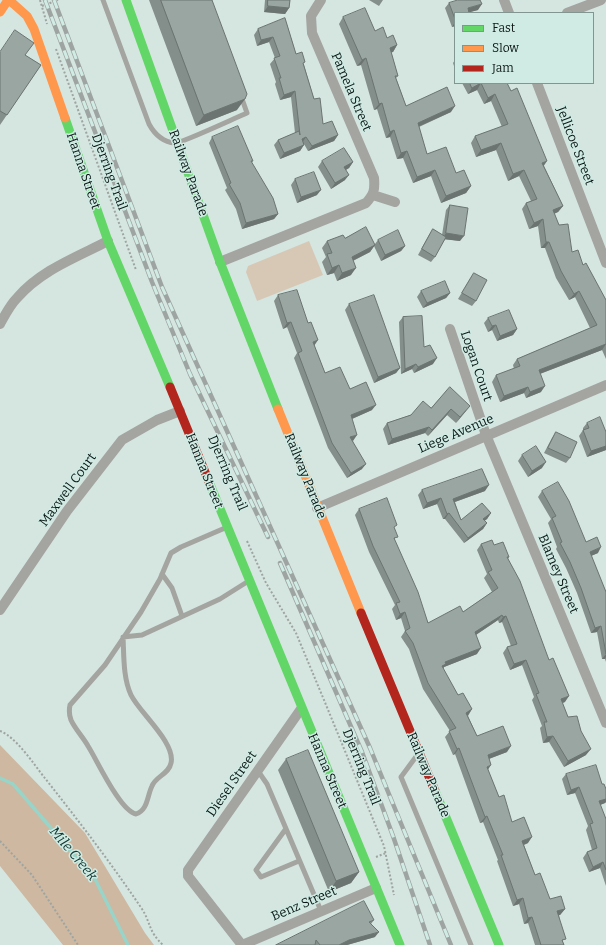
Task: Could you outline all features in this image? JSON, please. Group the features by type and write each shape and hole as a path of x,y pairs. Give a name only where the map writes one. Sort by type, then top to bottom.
{"main road":[{"path":"0,12 9,0"},
{"name":"Hanna Street","path":"9,0 24,13 34,29 108,241 180,411 226,528 400,945"},
{"name":"Railway Parade","path":"126,0 220,262 317,508 499,945"}],"street":[{"name":"Pamela Street","path":"320,0 311,16 312,32 374,178 375,188 373,195"},
{"path":"504,0 509,12"},
{"path":"570,12 601,0"},
{"name":"Jellicoe Street","path":"537,84 606,263"},
{"path":"220,262 366,202 373,195 395,202"},
{"path":"0,324 17,298 32,283 56,267 108,241"},
{"name":"Logan Court","path":"450,329 486,435"},
{"name":"Liege Avenue","path":"317,508 606,385"},
{"name":"Maxwell Court","path":"0,610 67,511 122,440 157,420 180,411"},
{"name":"Blamey Street","path":"486,435 606,723"},
{"name":"Diesel Street","path":"242,945 188,876 188,870 301,709"},
{"name":"Benz Street","path":"242,945 376,888"}],"lane":[{"path":"103,0 153,130 161,139 177,143 247,113 239,92"},
{"path":"123,637 126,677 130,694 163,741 172,757 169,769 152,785 146,805 136,814 130,812 112,790 89,748 73,724 69,714 71,702 105,665 123,637 144,606 162,574 170,555 174,551 226,528"},
{"path":"162,574 171,586 182,616"},
{"path":"123,637 142,635 220,599 248,581"},
{"path":"419,753 401,776 471,945"},
{"path":"258,771 267,784 285,830 321,911"},
{"path":"285,830 256,870 261,877 299,861"}],"path":[{"path":"40,0 48,26"},
{"path":"42,6 58,0"},
{"name":"Djerring Trail","path":"56,49 136,270"},
{"name":"Djerring Trail","path":"245,537 266,583 296,633 384,846 396,899"},
{"path":"0,731 6,733 22,750 90,835 143,911 154,936 163,945"},
{"path":"0,841 32,875 78,945"}],"shaded area":[{"path":"309,241 323,275 257,301 246,272 248,266"},
{"path":"0,745 85,833 145,933 154,945 63,945 0,866"}],"building":[{"path":"161,0 212,0 247,94 245,99 204,115"},
{"path":"268,0 290,0 289,8 268,6"},
{"path":"458,0 480,0 482,4 468,8 469,12 454,12 454,16 449,3"},
{"path":"365,8 375,31 383,27 387,38 393,35 397,45 390,48 398,76 395,76 406,106 447,87 455,106 418,123 427,154 446,147 456,173 464,170 471,186 446,196 435,170 417,177 407,151 401,153 394,130 390,132 382,103 379,104 366,58 362,60 343,17"},
{"path":"285,18 296,54 302,52 305,62 303,63 314,99 320,98 323,124 332,121 338,135 312,146 306,137 302,139 304,145 284,153 278,140 299,131 300,135 295,91 284,95 279,78 281,78 274,58 280,56 273,37 261,40 258,29"},
{"path":"15,30 34,43 25,55 41,65 7,115 0,111 0,52"},
{"path":"470,84 479,84 472,88"},
{"path":"481,84 508,84 511,91 517,88 547,161 542,163 563,206 553,210 559,225 568,224 572,252 578,250 583,265 586,263 606,300 606,344 539,370 545,386 530,392 528,387 504,396 496,375 520,366 517,359 597,325 579,291 574,294 561,271 549,242 546,242 543,219 534,223 526,203 537,199 524,170 513,174 501,143 481,150 475,136 508,124 495,94 488,98"},
{"path":"238,126 253,161 251,161 273,198 278,214 246,223 240,203 229,184 231,183 212,137"},
{"path":"344,148 353,162 344,167 349,175 335,183 322,161"},
{"path":"314,172 321,190 301,197 295,179"},
{"path":"450,205 468,208 464,236 446,233"},
{"path":"366,227 375,245 352,257 356,268 342,273 339,265 332,268 327,254 332,253 327,241 343,235 345,238"},
{"path":"433,229 446,237 435,257 422,249"},
{"path":"398,230 405,246 385,255 378,240"},
{"path":"474,273 487,280 476,301 462,293"},
{"path":"445,281 450,293 427,303 421,291"},
{"path":"297,290 308,323 311,322 318,340 313,342 325,373 340,367 350,389 366,382 376,405 351,415 357,435 350,437 366,464 351,473 332,443 298,353 302,351 291,322 287,323 278,295"},
{"path":"374,295 400,368 378,377 349,304"},
{"path":"509,310 517,329 500,336 496,325 492,326 488,318"},
{"path":"422,316 424,347 430,345 437,358 418,367 416,364 405,369 403,317"},
{"path":"450,387 470,406 460,417 451,409 432,430 429,427 392,439 387,423 411,415 423,401 431,408"},
{"path":"600,417 606,432 606,446 591,451 583,430 589,428 587,423"},
{"path":"556,432 577,442 570,458 548,448"},
{"path":"536,446 546,462 532,471 522,455"},
{"path":"482,469 489,485 453,499 461,520 482,503 491,513 483,519 487,523 468,538 449,513 447,514 441,498 427,503 422,490"},
{"path":"558,482 569,501 586,542 597,537 601,547 590,552 606,592 606,654 601,626 595,628 581,588 560,543 562,542 552,518 556,516 542,491"},
{"path":"387,498 397,525 394,527 398,537 394,538 418,592 428,623 460,606 463,612 498,588 488,572 492,570 481,544 492,540 494,545 503,542 509,557 507,557 520,581 549,660 553,658 569,696 561,699 568,717 577,716 581,731 591,749 568,761 553,736 547,737 544,722 547,722 536,694 539,693 526,660 514,664 507,647 517,644 506,616 503,617 502,615 475,632 481,648 445,662 446,664 442,666 458,695 463,693 472,709 466,713 477,736 503,726 511,746 488,755 491,765 487,767 499,797 504,795 512,822 524,817 532,837 522,841 535,875 540,873 550,899 561,896 565,909 557,911 566,939 562,940 564,945 541,945 532,917 528,918 523,898 517,900 501,855 503,855 487,816 485,817 459,748 457,749 449,731 456,728 428,683 413,643 405,631 410,628 405,612 400,614 396,603 400,602 373,546 359,509"},
{"path":"308,750 359,872 336,881 286,759"},
{"path":"596,765 602,784 604,784 606,789 606,799 599,801 606,819 606,870 603,862 593,867 587,852 597,848 590,824 593,823 579,787 571,790 566,774"},
{"path":"364,901 374,920 369,922 379,932 349,940 339,945 320,945 316,940 315,945 276,945"}],"waterway":[{"name":"Mile Creek","path":"0,778 13,784 95,879 128,945"}],"railway":[{"path":"45,0 152,282 190,374 268,537"},
{"path":"54,0 162,287 370,748 451,945"},
{"path":"280,563 362,752 393,836 430,945"}],"traffic: fast":[{"path":"126,0 220,262 278,409"},
{"path":"65,118 108,241 170,387"},
{"path":"209,482 400,945"},
{"path":"435,791 499,945"}],"traffic: slow":[{"path":"0,12 8,0"},
{"path":"9,0 27,16 34,29 65,118"},
{"path":"278,409 361,613"}],"traffic: jam":[{"path":"170,387 209,482"},
{"path":"361,613 435,791"}]}
